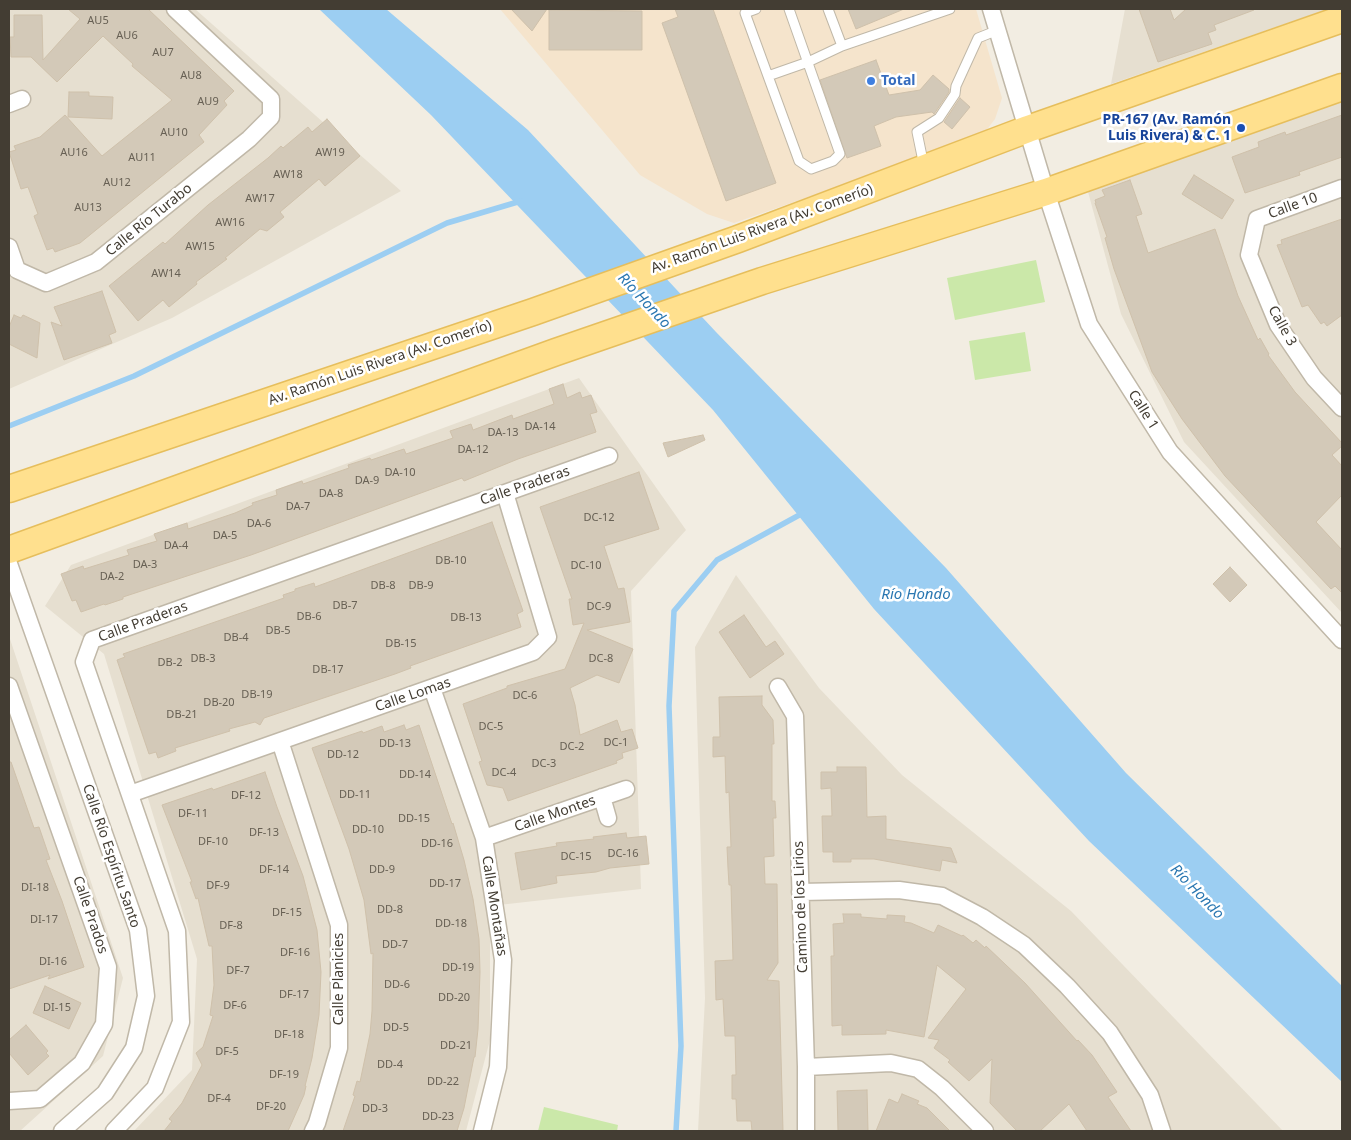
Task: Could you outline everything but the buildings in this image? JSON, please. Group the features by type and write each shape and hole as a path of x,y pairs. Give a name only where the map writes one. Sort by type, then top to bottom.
{"main road":[{"name":"Av. Ramón Luis Rivera (Av. Comerío)","path":"9,489 533,312 738,239 1028,129 1342,19"},
{"path":"9,550 556,352 762,280 1046,192 1342,87"}],"street":[{"name":"Calle Río Turabo","path":"9,247 17,270 46,283 96,262 249,139 271,117 272,98 175,9"},
{"name":"Calle 1","path":"991,9 1046,192 1089,324 1170,452 1342,640"},
{"name":"Calle 10","path":"1254,232 1258,219 1342,188"},
{"name":"Calle 3","path":"1254,232 1249,255 1278,325 1314,378 1342,408"},
{"name":"Calle Praderas","path":"114,1131 155,1088 182,1022 177,931 84,662 92,640 609,456"},
{"name":"Calle Lomas","path":"130,794 533,652 548,637 505,493"},
{"name":"Calle Río Espíritu Santo","path":"9,564 138,930 146,996 134,1048 105,1092 62,1131"},
{"name":"Calle Prados","path":"9,686 108,967 104,1024 82,1063 40,1099 9,1101"},
{"name":"Camino de los Lirios","path":"778,687 795,716 806,1067 806,1131"},
{"name":"Calle Montañas","path":"432,688 484,838 503,960 498,1067 482,1131"},
{"name":"Calle Planicies","path":"280,741 339,925 339,1048 317,1123 312,1131"},
{"name":"Calle Montes","path":"484,838 626,789"},
{"path":"602,797 608,818"},
{"path":"800,892 899,890 942,896 989,921 1024,944 1067,986 1110,1033 1150,1095 1162,1131"},
{"path":"806,1067 891,1063 918,1069 942,1088 985,1131"}],"lane":[{"path":"756,9 745,13 799,161 811,169 833,161 840,154 789,9"},
{"path":"828,9 842,46"},
{"path":"768,76 808,62 842,46 950,9"},
{"path":"924,168 917,132 939,118 955,94 956,86 978,38 998,30"}],"shaded area":[{"path":"9,9 195,9 401,191 172,318 9,389"},
{"path":"500,9 976,9 1002,98 995,119 985,132 971,140 734,223 707,214 640,175"},
{"path":"1125,9 1328,9 1111,84"},
{"path":"1342,101 1342,613 1184,442 1121,314 1087,188"},
{"path":"579,378 686,530 631,591 641,889 490,906 490,1040 466,1131 134,1131 192,1070 197,959 104,654 45,606 71,565"},
{"path":"736,575 819,688 902,775 1071,911 1283,1131 698,1131 705,998 695,647"},
{"path":"9,636 123,978 103,1056 20,1131 9,1131"}],"green space":[{"path":"1036,260 1045,302 955,320 947,278"},
{"path":"1025,332 1031,371 975,380 969,341"},
{"path":"544,1107 618,1125 617,1131 538,1131"}],"water":[{"name":"Río Hondo","path":"319,9 386,9 528,130 716,332 946,568 1126,773 1342,986 1342,1082 1089,841 874,609 713,410 431,115"}],"waterway":[{"path":"9,426 134,376 447,223 521,201"},
{"path":"676,1131 681,1046 669,706 674,611 717,560 803,513"}],"place":[{"name":"Total","path":"871,81"},
{"name":"PR-167 (Av. Ramón Luis Rivera) & C. 1","path":"1241,128"}]}
